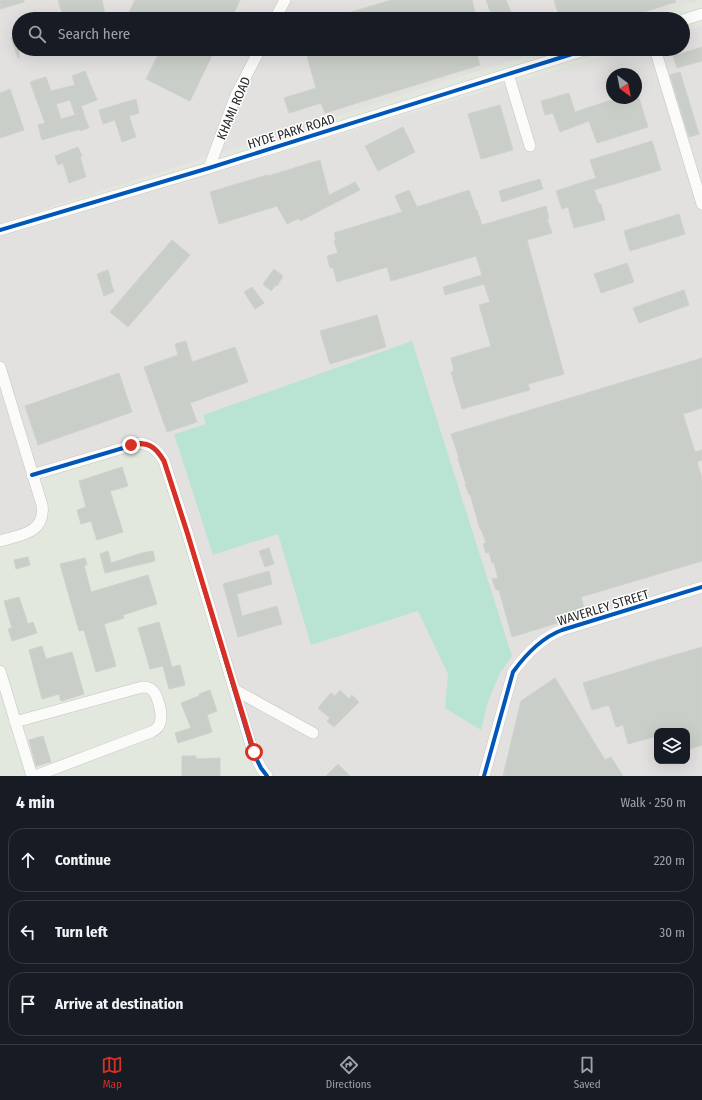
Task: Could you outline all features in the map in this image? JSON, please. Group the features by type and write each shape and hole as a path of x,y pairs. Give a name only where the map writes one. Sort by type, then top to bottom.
{"street":[{"path":"279,12 285,0"},
{"path":"690,18 702,14"},
{"name":"KHAMI ROAD","path":"209,168 236,95 256,56"},
{"name":"HYDE PARK ROAD","path":"0,230 209,168 566,56"},
{"path":"656,56 702,204"},
{"path":"508,74 530,146"},
{"path":"0,367 43,512 38,526 32,531 0,541"},
{"path":"32,475 140,443 147,444 156,450 164,461 185,524 254,752 261,768 267,776"},
{"name":"WAVERLEY STREET","path":"484,776 513,672 543,639 562,630 702,587"},
{"path":"0,672 15,722 33,776 151,732 160,724 161,719 160,707 155,694 151,689 142,687 15,722"},
{"path":"235,690 313,732"}],"shaded area":[{"path":"0,0 701,0 663,12 12,12 12,56 525,56 0,223"},
{"path":"702,26 702,776 272,776 256,750 166,460 146,440 30,474 40,505 37,525 0,539 0,237 603,56 690,56 690,30"}],"green space":[{"path":"412,341 512,656 500,673 488,702 481,730 445,708 448,674 418,611 311,645 278,534 213,555 174,434 206,424 203,415"}],"building":[{"path":"0,0 24,0 24,2 0,9"},
{"path":"58,0 102,0 105,12 62,12"},
{"path":"135,0 240,0 234,12 129,12"},
{"path":"391,0 472,0 475,12 351,12"},
{"path":"486,0 506,0 511,12 490,12"},
{"path":"554,0 675,0 676,2 644,12 558,12"},
{"path":"702,47 702,61 677,68 673,56 690,56 690,51"},
{"path":"158,56 212,56 190,101 146,79"},
{"path":"307,56 477,56 480,65 325,113 321,103 289,113 284,98 316,88"},
{"path":"85,71 97,100 81,106 89,128 80,131 80,129 42,140 38,125 45,123 30,82 46,77 51,91 75,85 72,76","holes":["70,100 75,115 61,119 56,104"]},
{"path":"680,72 699,134 689,137 670,75"},
{"path":"10,89 24,130 0,138 0,93"},
{"path":"569,93 575,112 606,102 606,104 641,104 648,127 597,143 589,121 560,132 553,113 545,115 541,101"},
{"path":"136,99 139,113 129,116 136,137 122,142 115,120 103,124 99,110"},
{"path":"500,105 513,150 481,159 468,114"},
{"path":"403,127 415,152 378,171 365,146"},
{"path":"652,141 661,170 594,190 599,204 601,204 605,220 574,228 568,207 562,209 556,191 596,178 590,160"},
{"path":"78,147 82,156 80,157 86,177 69,183 63,163 58,165 55,156"},
{"path":"320,160 329,195 355,182 360,190 300,221 299,218 287,224 277,206 219,224 210,192"},
{"path":"540,179 543,189 502,202 499,191"},
{"path":"409,190 417,207 469,190 482,225 546,206 549,219 547,219 552,233 527,240 564,374 528,384 530,390 462,409 451,372 454,371 451,358 491,346 479,305 490,302 484,284 445,295 443,287 482,275 476,256 391,281 387,267 337,282 333,268 330,268 327,256 338,253 334,241 336,240 334,233 402,212 395,196"},
{"path":"679,214 685,234 630,251 624,231"},
{"path":"172,240 190,255 128,327 110,312"},
{"path":"627,263 634,282 601,293 594,274"},
{"path":"274,269 283,276 277,286 276,285 271,291 263,284"},
{"path":"108,270 114,292 104,296 97,274"},
{"path":"252,287 264,303 255,309 244,292"},
{"path":"684,290 689,305 639,323 633,308"},
{"path":"377,315 386,347 330,364 320,331"},
{"path":"186,341 192,362 235,347 248,382 190,403 197,422 167,432 144,367 178,355 175,344"},
{"path":"702,358 702,408 683,414 695,452 702,450 702,460 697,462 702,478 702,561 581,597 586,614 512,637 499,590 496,590 492,579 498,578 494,563 492,563 489,552 486,553 483,544 486,543 480,529 470,494 469,495 465,484 459,458 451,434"},
{"path":"119,373 132,412 38,445 25,406"},
{"path":"122,467 128,486 110,491 123,532 97,540 91,521 81,524 77,510 86,507 79,481"},
{"path":"269,548 274,564 265,567 259,551"},
{"path":"108,551 111,563 153,551 155,561 105,573 100,554"},
{"path":"28,557 30,565 16,569 14,560"},
{"path":"85,558 87,565 84,565 91,592 148,575 157,604 123,615 124,618 104,624 116,666 96,672 84,630 79,631 60,564"},
{"path":"269,571 272,584 237,594 242,616 277,606 282,624 238,637 223,584"},
{"path":"19,597 28,624 33,622 37,633 12,641 8,629 12,628 4,601"},
{"path":"159,622 172,667 180,665 185,685 169,689 163,666 150,669 138,628"},
{"path":"42,646 46,659 72,652 84,694 61,701 59,694 42,699 29,650"},
{"path":"702,647 702,745 690,749 690,728 654,728 654,737 628,744 623,725 616,727 609,705 592,710 583,683"},
{"path":"555,678 605,760 611,757 623,776 503,776 521,701"},
{"path":"210,690 217,711 207,715 212,732 178,743 175,733 191,728 181,703"},
{"path":"340,690 349,699 352,695 359,702 334,727 327,721 330,718 318,708 331,693 335,696"},
{"path":"43,736 51,762 36,766 29,740"},
{"path":"182,756 196,756 196,759 220,758 220,776 182,776"},
{"path":"338,764 350,776 326,776"}],"cycle path":[{"path":"0,230 209,168 566,56"},
{"path":"32,475 140,443 151,447 159,454 164,461 187,532 253,752 267,776"},
{"path":"484,776 513,672 534,647 547,637 562,630 702,587"}],"route":[{"path":"131,445 140,443 147,444 159,454 164,461 254,752"}]}
